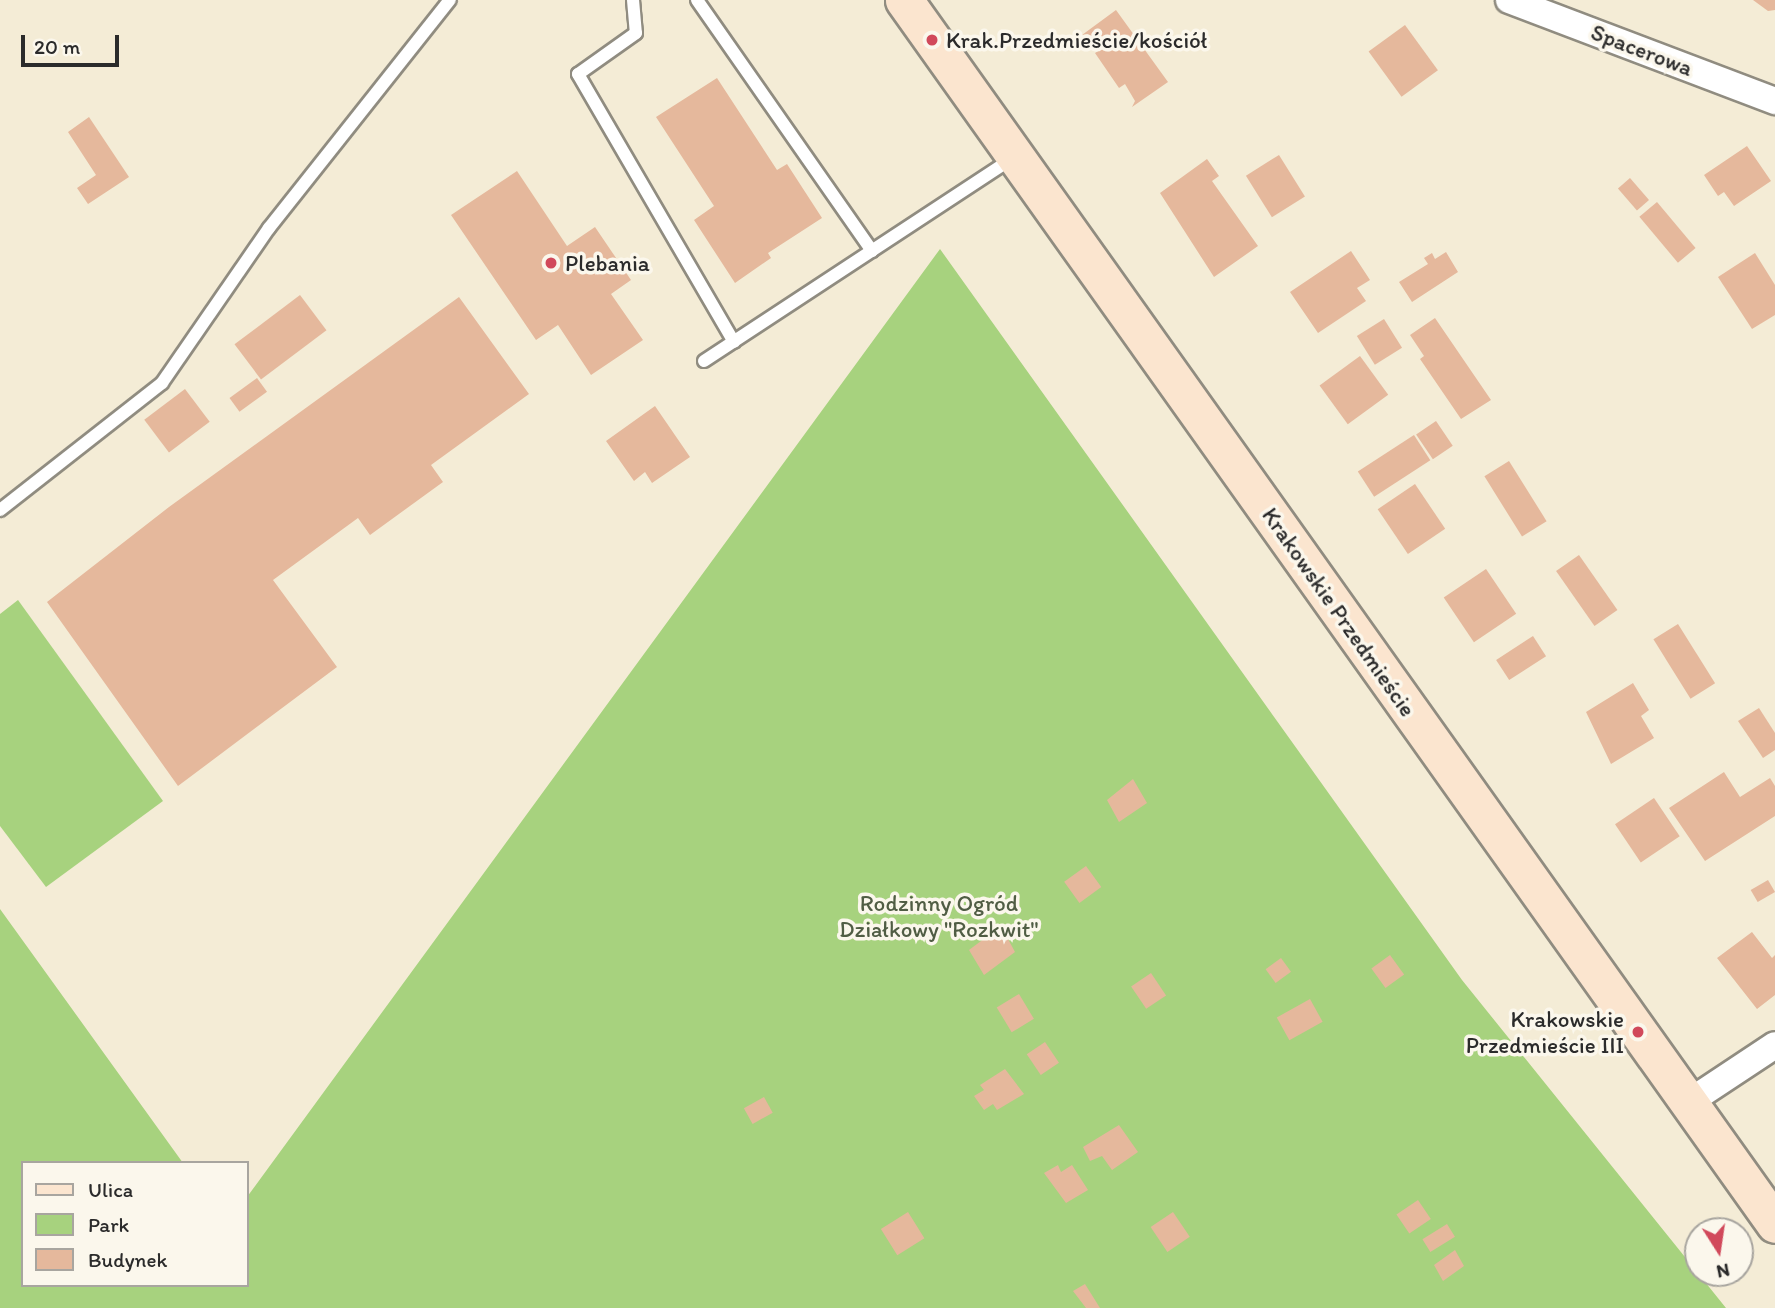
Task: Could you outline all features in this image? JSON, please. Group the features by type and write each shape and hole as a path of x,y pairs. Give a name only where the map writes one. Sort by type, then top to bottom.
{"street":[{"name":"Krakowskie Przedmieście","path":"904,0 1775,1224"},
{"name":"Spacerowa","path":"1509,0 1558,7 1775,101"},
{"path":"1689,1102 1775,1045"}],"lane":[{"path":"0,510 162,383 269,228 450,0"},
{"path":"633,0 636,33 578,74 734,342"},
{"path":"697,0 872,251"},
{"path":"704,361 1016,156"}],"green space":[{"name":"Rodzinny Ogród Działkowy \"Rozkwit\"","path":"940,249 1462,980 1684,1256 1684,1287 1709,1287 1726,1308 0,1308 0,909 182,1161 21,1161 21,1287 248,1287 248,1196"},
{"path":"18,600 163,801 46,887 0,826 0,614"}],"building":[{"path":"1753,0 1775,0 1775,10 1768,11"},
{"path":"1116,10 1168,82 1132,107 1135,101 1125,84 1119,88 1095,53 1100,50 1088,34 1082,35"},
{"path":"1405,25 1438,70 1402,97 1369,51"},
{"path":"717,78 777,170 787,164 822,218 768,253 771,258 735,283 694,220 714,206 656,117"},
{"path":"89,117 129,177 88,204 77,188 96,175 68,132"},
{"path":"1747,146 1771,181 1734,206 1724,192 1718,196 1704,175"},
{"path":"1279,155 1305,197 1272,217 1246,176"},
{"path":"1207,159 1219,176 1212,181 1258,246 1214,277 1160,193"},
{"name":"Plebania","path":"517,171 567,246 595,227 631,280 611,294 643,340 591,375 558,325 536,340 451,215"},
{"path":"1630,178 1649,200 1637,210 1618,188"},
{"path":"1657,202 1696,248 1678,263 1639,217"},
{"path":"1351,251 1370,280 1357,288 1366,301 1318,333 1290,292"},
{"path":"1446,252 1458,272 1412,302 1399,282 1428,264 1424,258 1432,253 1435,259"},
{"path":"1755,253 1775,285 1775,315 1752,329 1718,277"},
{"path":"300,295 326,330 261,379 235,344"},
{"path":"459,297 529,394 431,465 443,482 370,535 358,518 273,580 337,667 178,786 47,602 169,507"},
{"path":"1435,318 1491,400 1461,419 1420,359 1424,356 1410,335"},
{"path":"1384,319 1402,348 1375,365 1357,336"},
{"path":"1360,356 1388,395 1348,424 1320,385"},
{"path":"257,378 267,392 239,412 229,398"},
{"path":"185,389 210,422 169,452 144,420"},
{"path":"655,406 690,457 652,483 645,472 634,481 606,441"},
{"path":"1436,421 1453,446 1433,459 1416,434"},
{"path":"1414,435 1430,460 1374,497 1358,471"},
{"path":"1509,461 1547,521 1522,537 1484,476"},
{"path":"1415,484 1445,529 1408,554 1378,509"},
{"path":"1579,555 1617,610 1594,626 1556,571"},
{"path":"1486,569 1516,614 1474,642 1444,598"},
{"path":"1678,624 1715,683 1691,699 1653,639"},
{"path":"1533,636 1546,656 1509,680 1496,660"},
{"path":"1633,683 1649,710 1641,716 1654,738 1611,764 1586,712"},
{"path":"1759,708 1775,733 1775,750 1763,758 1738,721"},
{"path":"1724,772 1740,797 1770,778 1775,786 1775,816 1705,861 1669,808"},
{"path":"1133,779 1147,803 1119,822 1107,800"},
{"path":"1654,798 1680,836 1641,862 1615,824"},
{"path":"1086,866 1101,887 1079,903 1064,882"},
{"path":"1768,880 1775,892 1758,902 1751,890"},
{"path":"1001,926 1015,952 984,975 969,950"},
{"path":"1752,932 1772,958 1775,955 1775,995 1757,1009 1717,958"},
{"path":"1390,955 1404,974 1385,988 1371,969"},
{"path":"1281,958 1291,972 1276,983 1266,969"},
{"path":"1151,973 1166,995 1146,1009 1131,986"},
{"path":"1019,994 1034,1019 1012,1032 997,1007"},
{"path":"1310,999 1323,1022 1289,1040 1277,1017"},
{"path":"1045,1042 1059,1063 1041,1075 1027,1054"},
{"path":"1005,1069 1024,1094 997,1110 993,1104 984,1110 974,1096 984,1090 980,1085"},
{"path":"764,1097 773,1113 753,1124 744,1108"},
{"path":"1119,1125 1138,1152 1112,1170 1102,1156 1090,1161 1083,1147"},
{"path":"1058,1165 1061,1172 1072,1165 1088,1190 1066,1203 1044,1173"},
{"path":"1418,1200 1431,1219 1409,1234 1396,1215"},
{"path":"908,1212 924,1238 897,1255 881,1229"},
{"path":"1173,1212 1190,1237 1167,1252 1151,1227"},
{"path":"1447,1224 1455,1237 1430,1252 1422,1239"},
{"path":"1455,1250 1464,1266 1443,1281 1434,1265"},
{"path":"1085,1284 1100,1308 1086,1308 1073,1291"}],"place":[{"name":"Krak.Przedmieście/kościół","path":"932,40"},
{"name":"Plebania","path":"551,263"},
{"name":"Krakowskie Przedmieście III","path":"1638,1032"}]}
